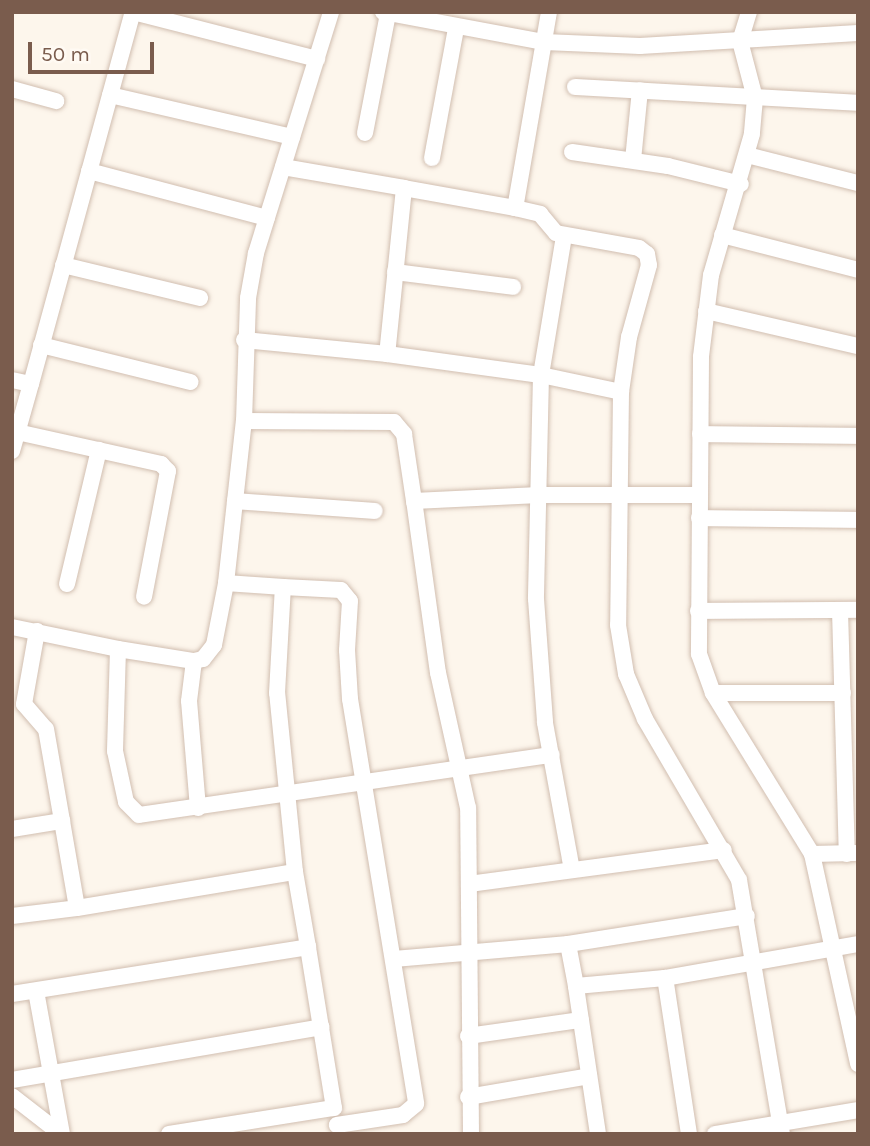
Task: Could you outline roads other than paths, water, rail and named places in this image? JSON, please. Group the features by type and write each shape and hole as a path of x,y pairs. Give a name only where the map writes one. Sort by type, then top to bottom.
{"street":[{"path":"12,451 133,12 317,59"},
{"path":"12,626 118,649 194,661 203,659 214,645 226,583 244,421 244,340 256,253 331,12"},
{"path":"515,208 548,12"},
{"path":"749,12 740,41 754,98 747,155 741,184 722,235 706,311 700,434 699,654 713,693 812,854 855,1032 858,1064"},
{"path":"365,133 386,13 420,16 456,29 544,42 640,46 858,33"},
{"path":"432,158 456,29"},
{"path":"575,86 858,103"},
{"path":"12,89 56,101"},
{"path":"633,160 640,90"},
{"path":"110,95 292,137"},
{"path":"572,152 633,160 741,184"},
{"path":"747,155 858,183"},
{"path":"283,167 515,208 540,214 550,228 564,236 639,248 647,254 649,265 629,337 621,391 618,625 626,674 645,719 724,850 739,880 781,1128"},
{"path":"89,171 267,218"},
{"path":"387,354 404,188"},
{"path":"722,235 858,270"},
{"path":"564,236 541,375 537,635 552,755 572,870"},
{"path":"63,265 200,298"},
{"path":"395,271 513,287"},
{"path":"706,311 858,346"},
{"path":"244,340 387,354 541,375 621,391"},
{"path":"41,345 191,382"},
{"path":"12,380 31,384"},
{"path":"244,421 394,422 404,434 438,673 468,808 471,951 468,1097 471,1134"},
{"path":"17,432 161,464 168,471 144,597"},
{"path":"700,434 858,436"},
{"path":"67,584 99,450"},
{"path":"414,501 619,493 699,495"},
{"path":"235,501 375,511"},
{"path":"699,518 858,520"},
{"path":"226,583 283,587 348,593 350,699 416,1104 403,1115 338,1129 295,872 276,692 283,587"},
{"path":"812,854 852,853 840,610"},
{"path":"698,611 858,610"},
{"path":"37,631 24,704 47,729 77,908"},
{"path":"118,649 115,751 126,802 139,815 552,755"},
{"path":"194,661 189,701 198,808"},
{"path":"713,693 843,693"},
{"path":"12,829 62,821"},
{"path":"469,884 724,850"},
{"path":"12,916 295,872"},
{"path":"394,959 568,944 747,916"},
{"path":"568,944 598,1134"},
{"path":"576,986 665,978 754,960 858,944"},
{"path":"12,994 308,947"},
{"path":"665,978 689,1134"},
{"path":"36,991 61,1134"},
{"path":"468,1036 581,1020"},
{"path":"12,1080 321,1027"},
{"path":"468,1097 589,1076"},
{"path":"12,1096 61,1134"},
{"path":"169,1134 334,1108"},
{"path":"715,1134 781,1128 858,1110"}]}
